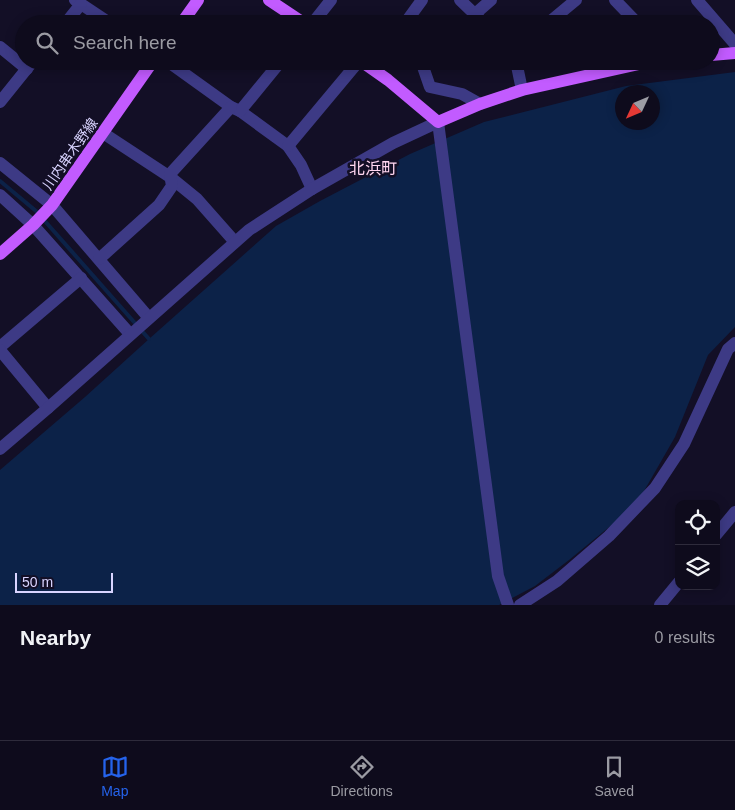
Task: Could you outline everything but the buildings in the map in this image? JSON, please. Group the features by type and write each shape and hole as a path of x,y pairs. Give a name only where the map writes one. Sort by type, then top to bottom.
{"main road":[{"path":"187,15 198,0"},
{"path":"269,0 292,15"},
{"path":"720,55 735,53"},
{"name":"川内串木野線","path":"0,254 33,225 52,205 147,70"},
{"path":"373,70 438,122 480,104 522,90 612,70"}],"street":[{"path":"319,15 331,0"},
{"path":"411,15 422,0"},
{"path":"460,0 475,14 491,0"},
{"path":"558,15 576,0"},
{"path":"615,0 629,15"},
{"path":"697,0 710,15"},
{"path":"70,15 78,2 98,15"},
{"path":"720,27 735,44"},
{"path":"0,47 15,56"},
{"path":"0,102 26,70"},
{"path":"181,70 288,146 301,165 312,189"},
{"path":"99,260 159,205 172,186 170,174 272,70"},
{"path":"288,146 352,70"},
{"path":"423,70 430,88 462,94 480,104"},
{"path":"518,70 522,90"},
{"path":"0,449 249,230 312,189 393,143 438,122 498,576 508,605"},
{"path":"103,133 170,177 197,199 235,242"},
{"path":"0,163 52,205 149,318"},
{"path":"0,196 33,225 130,334"},
{"path":"48,408 0,348 81,278"},
{"path":"520,605 558,581 609,536 655,488 684,444 728,349 735,343"},
{"path":"720,530 735,512"},
{"path":"660,605 675,587"}],"water":[{"path":"735,72 735,327 708,355 675,437 636,505 535,586 499,605 0,605 0,470 85,397 276,226 410,154 484,122 615,89 615,130 660,130 660,85 634,85"}],"waterway":[{"path":"0,181 36,211 149,339"}],"district":[{"name":"北浜町","path":"373,168"}]}
